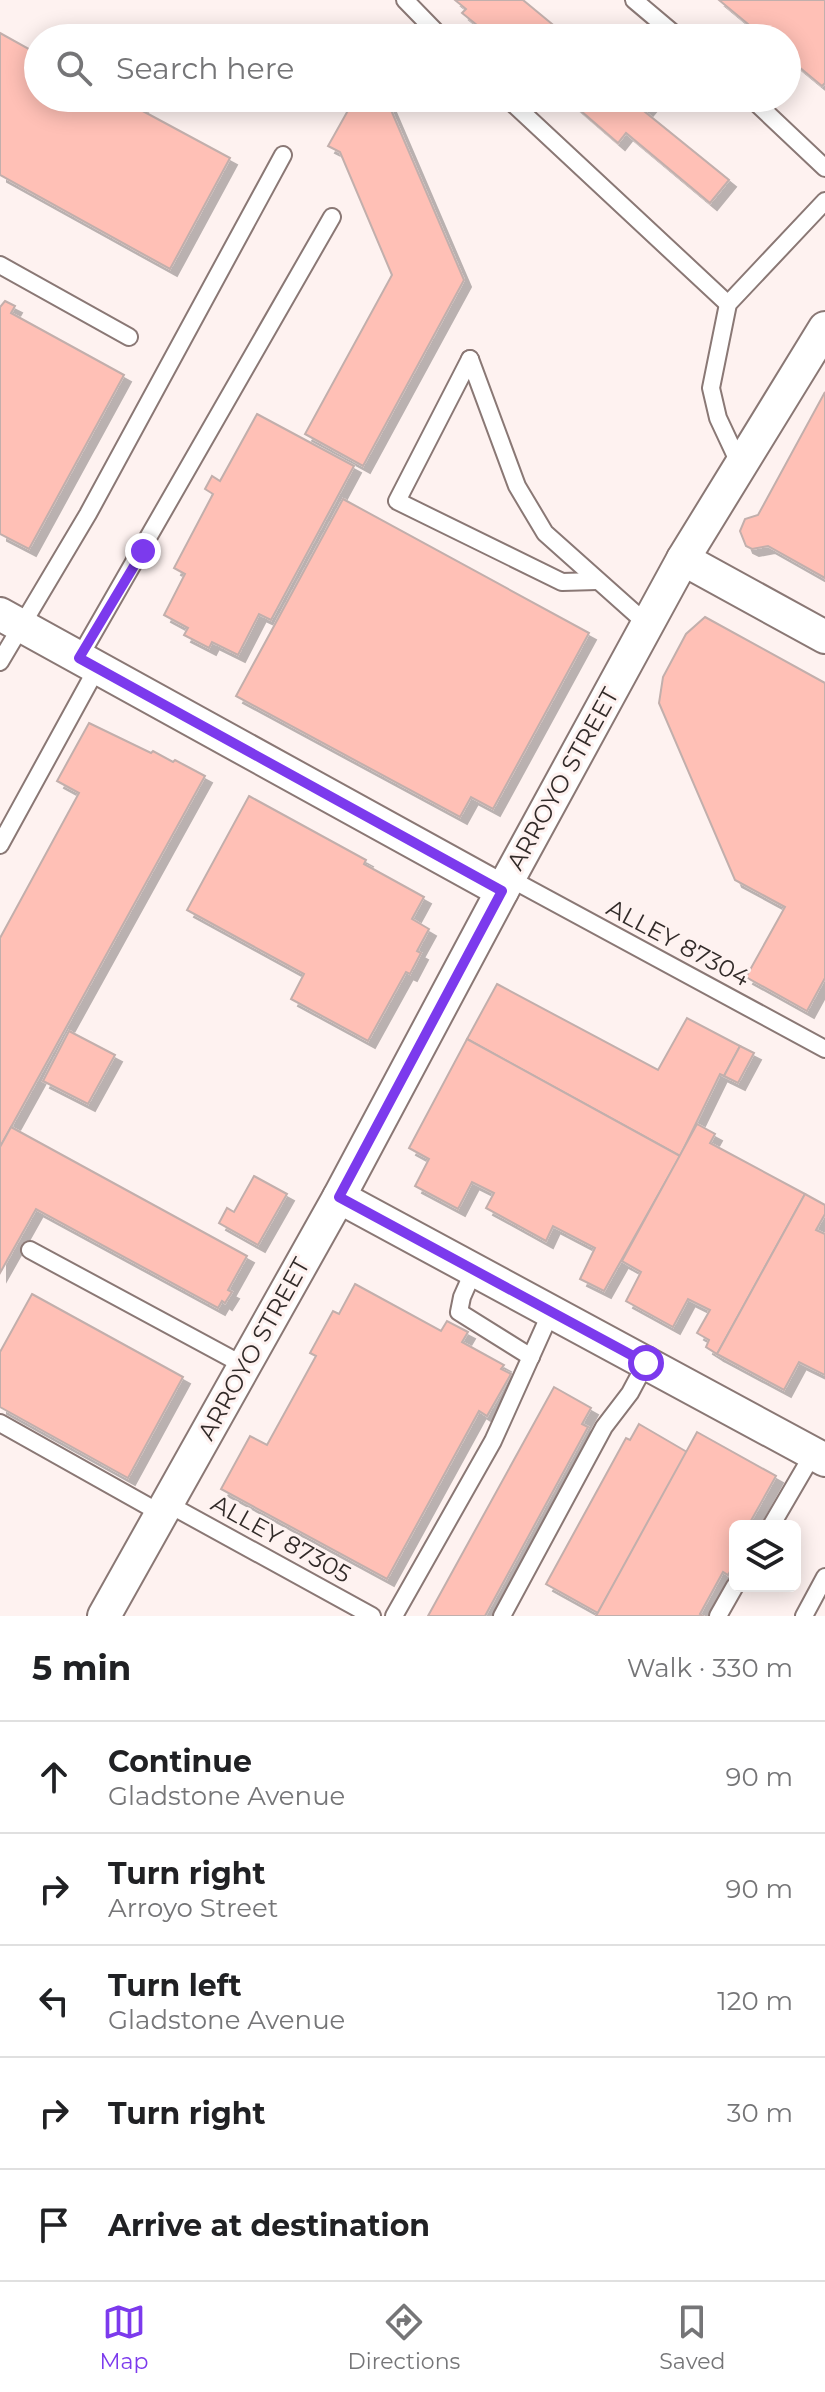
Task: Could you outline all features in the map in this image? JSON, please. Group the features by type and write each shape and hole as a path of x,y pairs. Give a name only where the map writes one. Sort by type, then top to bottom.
{"street":[{"name":"ARROYO STREET","path":"104,1616 339,1197 683,559 825,328"},
{"path":"683,559 825,637"},
{"path":"11,620 505,885"},
{"path":"339,1197 819,1457"}],"lane":[{"path":"405,0 428,24"},
{"path":"634,0 662,24"},
{"path":"522,112 728,304"},
{"path":"766,112 825,168"},
{"path":"0,662 11,620 88,514 283,155"},
{"path":"740,465 718,418 711,388 728,304 825,201"},
{"path":"0,845 88,663 332,217"},
{"path":"0,265 129,337"},
{"path":"597,581 562,582 397,501 470,359 517,486 545,533 647,624"},
{"name":"ALLEY 87304","path":"505,885 825,1049"},
{"path":"30,1250 245,1366"},
{"path":"474,1270 459,1312 531,1357"},
{"path":"394,1616 493,1441 551,1312"},
{"path":"502,1616 604,1427 630,1393 646,1363"},
{"name":"ALLEY 87305","path":"0,1423 372,1616"},
{"path":"775,1520 819,1457"},
{"path":"804,1616 825,1577"},
{"path":"718,1616 732,1592"}],"building":[{"path":"455,0 523,0 552,24 476,24 462,13 466,9"},
{"path":"719,0 825,0 825,83 822,86 801,69 801,24 748,24"},
{"path":"0,33 24,46 24,112 145,112 230,158 170,269 0,175"},
{"path":"347,112 392,112 464,280 363,466 305,434 392,275 340,152 328,146"},
{"path":"582,112 645,112 729,180 710,203 626,133 618,143"},
{"path":"5,301 15,306 11,313 124,375 29,549 0,534 0,307"},
{"path":"825,392 825,578 768,546 752,549 746,546 740,531 745,519 758,515"},
{"path":"257,414 354,466 271,620 259,614 238,655 212,642 209,648 184,635 188,628 164,615 185,574 174,568 213,494 205,489 212,476 220,481"},
{"path":"343,499 589,633 493,809 471,797 460,817 236,696"},
{"path":"705,617 825,683 825,978 807,1011 746,977 785,907 735,880 659,703 663,677 686,634"},
{"path":"89,723 205,776 0,1147 0,938 79,793 57,781"},
{"path":"249,796 366,860 364,864 424,897 412,919 429,929 417,951 421,953 410,974 406,972 368,1041 291,999 304,974 187,910"},
{"path":"497,984 658,1070 687,1018 740,1046 724,1076 720,1074 680,1156 467,1039"},
{"path":"69,1031 115,1055 88,1104 43,1081"},
{"path":"467,1039 680,1156 604,1291 580,1279 595,1248 553,1226 546,1241 486,1208 494,1193 472,1182 458,1209 415,1186 429,1159 409,1148"},
{"path":"740,1046 754,1053 738,1083 724,1076"},
{"path":"697,1124 715,1134 710,1143 805,1194 717,1354 706,1347 709,1340 697,1333 710,1310 688,1299 673,1327 626,1301 641,1272 622,1261"},
{"path":"11,1127 247,1256 228,1290 232,1292 225,1303 222,1301 218,1308 36,1209 0,1273 0,1147"},
{"path":"254,1176 287,1194 258,1245 219,1223 227,1208 234,1212"},
{"path":"805,1194 825,1205 825,1214 816,1230 825,1234 825,1375 799,1362 784,1390 717,1354"},
{"path":"355,1284 441,1331 447,1321 468,1332 462,1342 504,1365 501,1369 511,1374 487,1416 479,1411 387,1579 221,1489 250,1436 267,1445 316,1356 310,1353 333,1311 339,1314"},
{"path":"32,1294 183,1377 128,1478 0,1407 0,1352"},
{"path":"554,1387 591,1408 582,1424 588,1427 485,1616 428,1616"},
{"path":"639,1424 687,1452 598,1613 546,1584 626,1438 630,1440"},
{"path":"697,1432 776,1476 751,1520 729,1520 729,1573 723,1572 700,1614 703,1616 596,1616"}],"route":[{"path":"143,551 79,658 502,891 339,1197 646,1363"}]}
